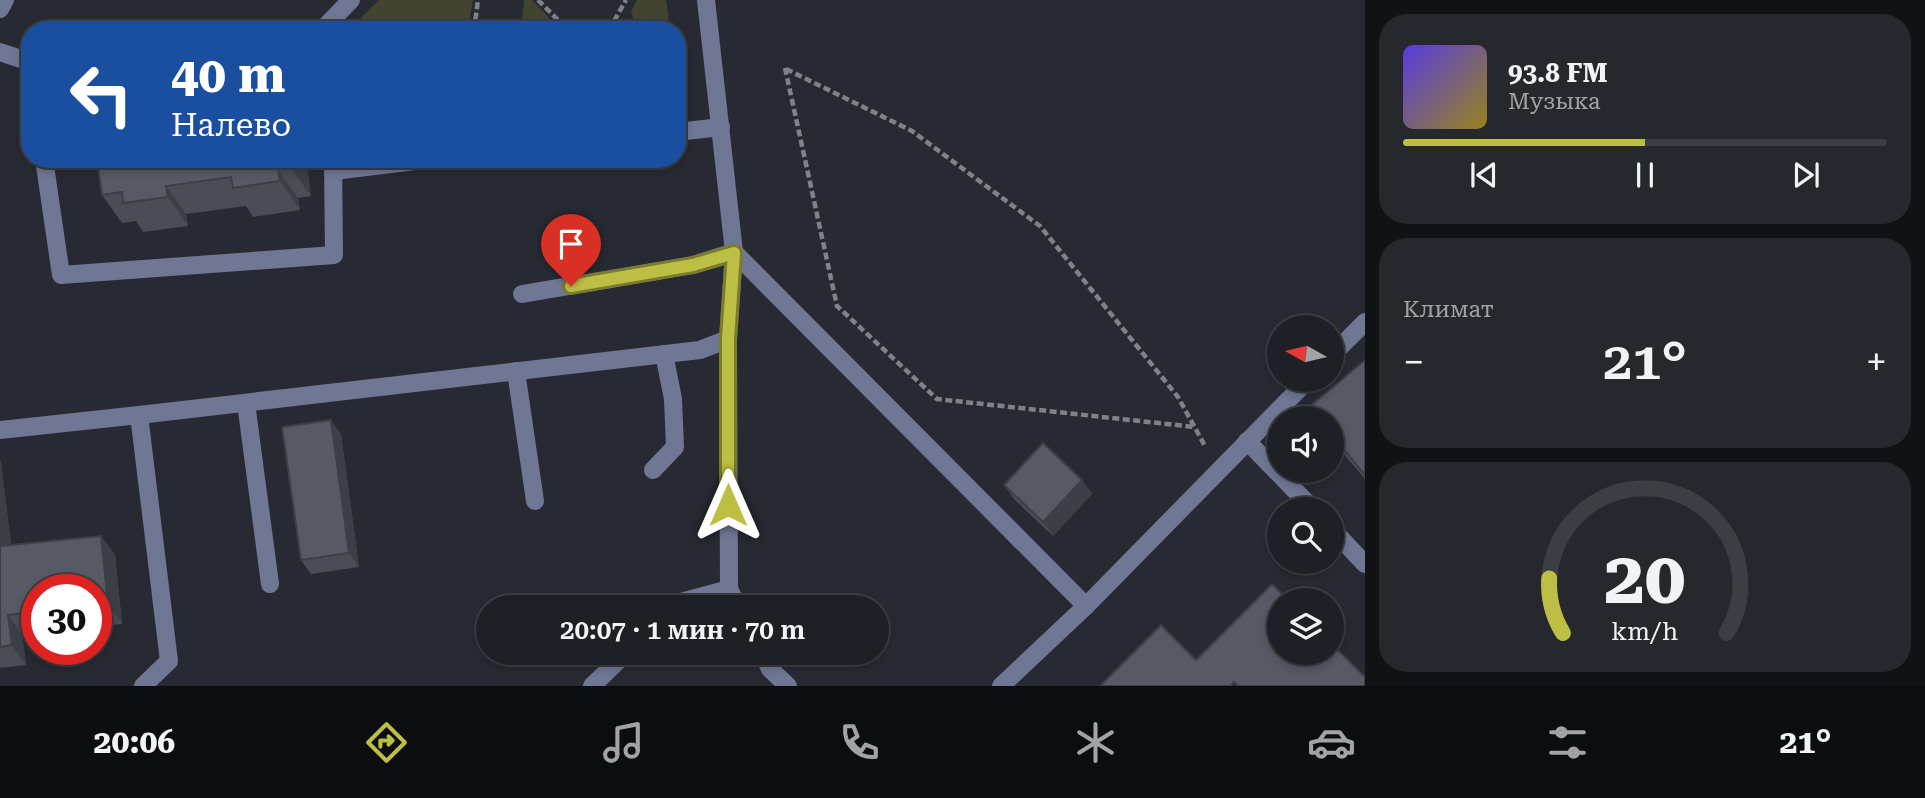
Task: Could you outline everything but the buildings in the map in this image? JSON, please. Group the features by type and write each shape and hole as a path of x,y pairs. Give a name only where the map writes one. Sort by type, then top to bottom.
{"street":[{"path":"0,9 5,0"},
{"path":"331,21 351,0"},
{"path":"706,0 734,253 728,339 729,589 732,595"},
{"path":"0,52 21,59"},
{"path":"686,131 721,127"},
{"path":"45,168 61,275 334,255 333,168"},
{"path":"522,294 693,265 734,253"},
{"path":"734,253 1086,606"},
{"path":"1344,343 1365,322"},
{"path":"0,430 700,350 728,339"},
{"path":"653,470 675,447 673,399 664,354"},
{"path":"516,371 535,501"},
{"path":"1001,686 1086,606 1296,392"},
{"path":"246,403 270,584"},
{"path":"139,415 169,661 143,686"},
{"path":"1247,441 1301,497"},
{"path":"1344,542 1365,564"},
{"path":"707,595 729,589"},
{"path":"592,686 614,665"},
{"path":"768,665 788,686"}],"path":[{"path":"475,21 478,0"},
{"path":"538,0 559,21"},
{"path":"614,21 626,0"},
{"path":"1195,427 937,399 837,306 785,68 912,131 1040,226 1178,397 1195,427 1219,470"}],"green space":[{"path":"379,0 473,0 469,21 360,21"},
{"path":"524,0 532,0 552,21 522,21"},
{"path":"637,0 666,0 669,21 634,21 631,12"}],"route":[{"path":"571,286 693,265 734,253 728,339 728,505"}]}
